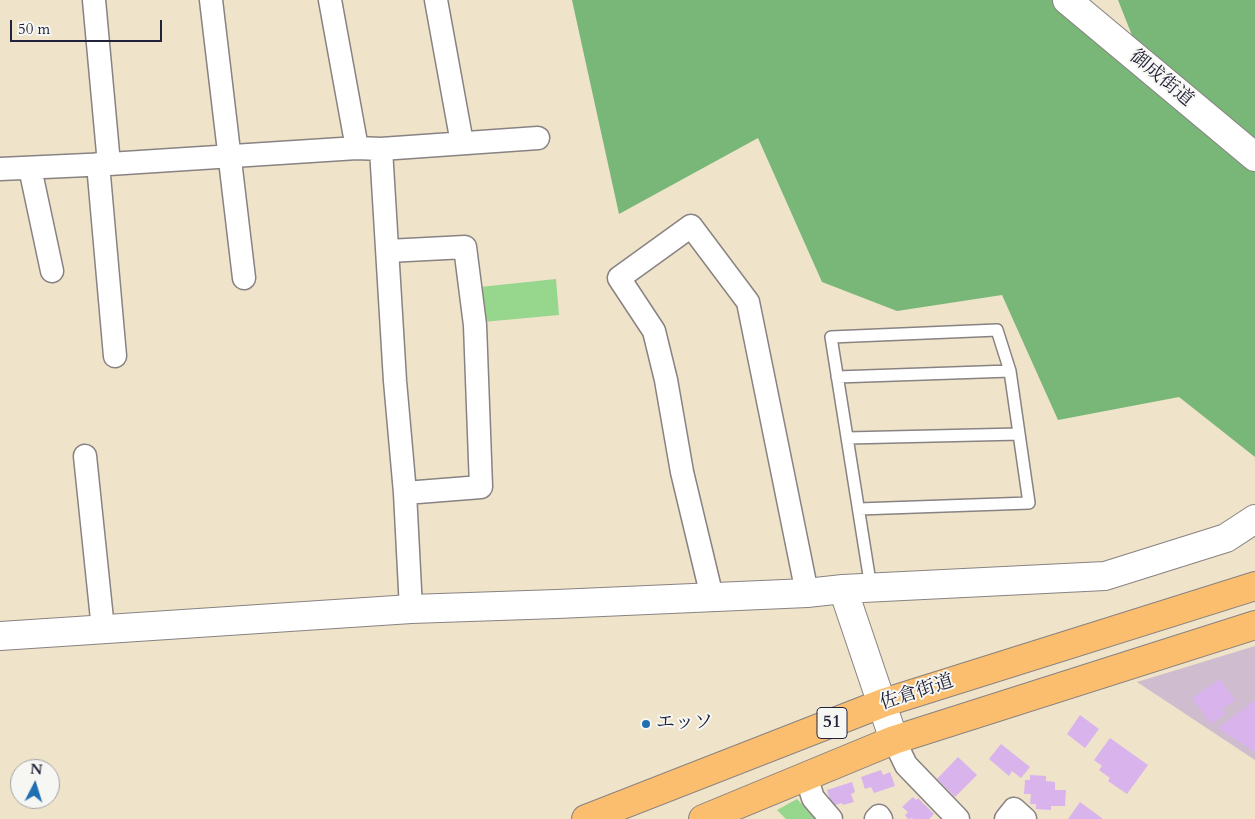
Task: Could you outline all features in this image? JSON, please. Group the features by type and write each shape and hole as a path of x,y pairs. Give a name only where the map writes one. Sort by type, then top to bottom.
{"highway":[{"name":"佐倉街道","path":"586,819 883,703 1255,586"},
{"name":"佐倉街道","path":"704,819 894,740 1255,625"}],"street":[{"path":"94,0 115,356"},
{"path":"211,0 244,278"},
{"path":"330,0 357,148"},
{"path":"436,0 462,143"},
{"name":"御成街道","path":"1068,0 1255,157"},
{"path":"0,166 30,168 357,148 382,149 538,138"},
{"path":"382,149 395,381 405,493 411,609"},
{"path":"30,168 52,271"},
{"path":"712,597 682,472 666,380 654,332 619,278 691,226 748,302 807,592"},
{"path":"388,251 465,247 475,325 481,487 405,493"},
{"path":"85,456 102,629"},
{"path":"0,636 411,609 712,597 1105,576 1226,538 1255,520"},
{"path":"843,589 894,740 906,765 958,819"},
{"path":"806,776 813,798 830,819"},
{"path":"1006,819 1014,809 1025,819"},
{"path":"876,819 879,816 881,819"}],"lane":[{"path":"859,510 1029,503 1010,371 997,330 831,337 871,588"},
{"path":"837,377 1010,371"},
{"path":"847,438 1019,434"}],"shaded area":[{"path":"1255,646 1255,760 1137,682"}],"green space":[{"path":"572,0 1071,0 1139,53 1118,0 1255,0 1255,457 1179,397 1058,420 1002,295 897,311 822,282 758,138 619,214"},
{"path":"556,279 559,315 483,322 480,287"},
{"path":"797,799 816,819 786,819 777,810"}],"building":[{"path":"1220,679 1235,700 1222,709 1225,714 1211,724 1192,698"},
{"path":"1255,700 1255,752 1218,728"},
{"path":"1080,715 1099,729 1085,748 1067,734"},
{"path":"1110,738 1148,765 1127,794 1108,781 1110,778 1099,770 1102,766 1094,760"},
{"path":"1001,744 1030,767 1021,778 1012,771 1009,776 989,759"},
{"path":"958,757 977,775 955,797 937,779"},
{"path":"881,770 883,775 890,772 895,786 874,793 871,787 865,789 861,777"},
{"path":"1030,775 1046,776 1046,781 1055,782 1055,790 1066,790 1065,806 1051,806 1051,810 1036,809 1036,804 1030,804 1031,794 1024,794 1025,780 1030,780"},
{"path":"852,782 855,792 851,794 854,802 832,806 827,790"},
{"path":"913,797 916,800 918,798 934,814 929,819 908,819 905,815 908,812 902,807"},
{"path":"1080,802 1103,819 1068,819"}],"place":[{"name":"エッソ","path":"646,724"}]}
